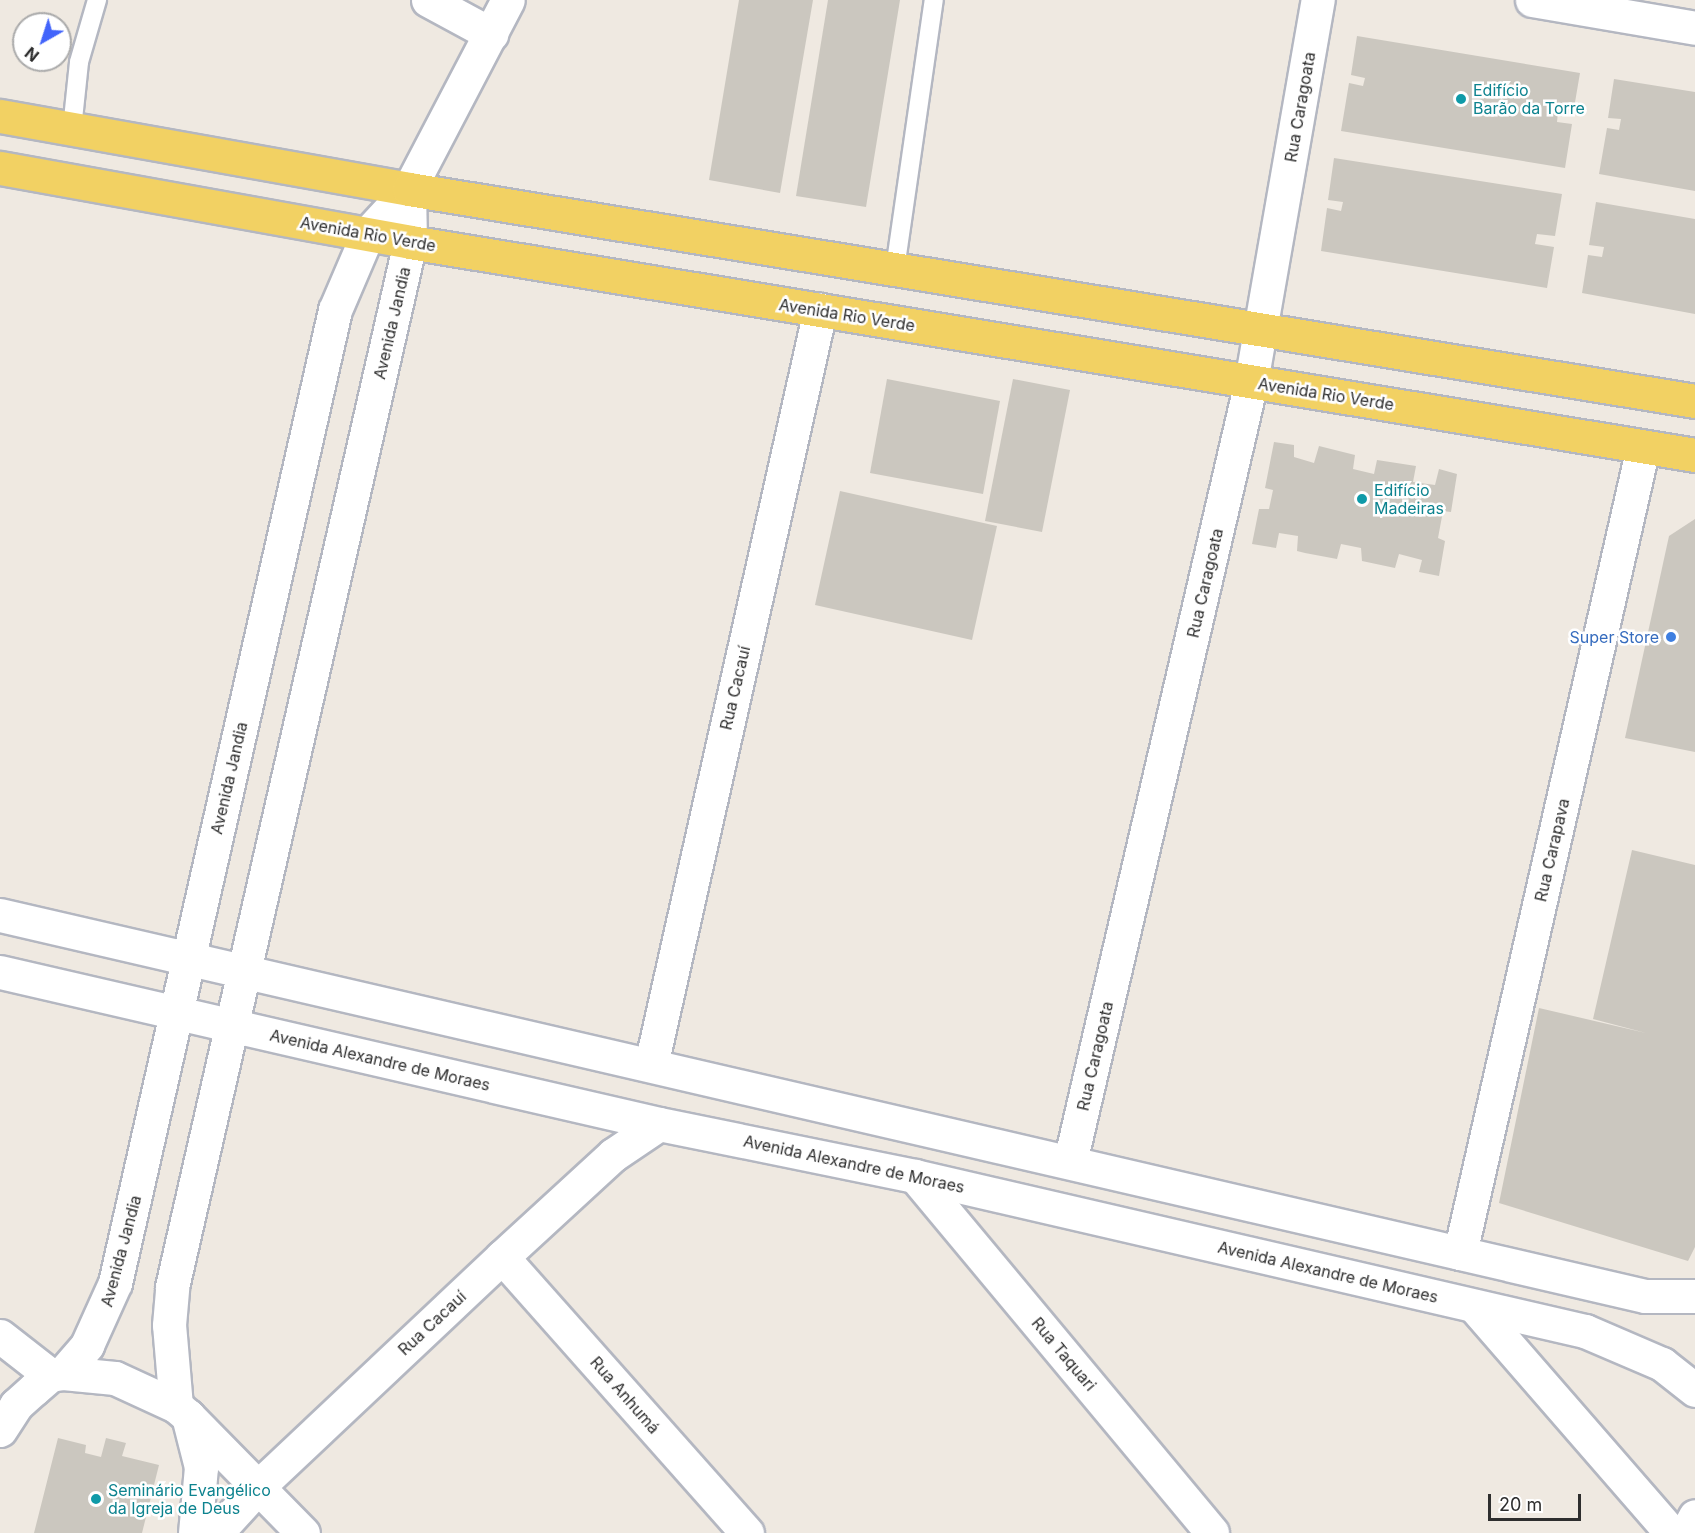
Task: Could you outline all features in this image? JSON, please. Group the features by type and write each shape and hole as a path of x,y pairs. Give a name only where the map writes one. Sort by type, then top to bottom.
{"main road":[{"path":"0,116 409,189 1695,401"},
{"name":"Avenida Rio Verde","path":"0,168 410,242 1695,455"}],"street":[{"path":"428,0 491,34"},
{"name":"Avenida Jandia","path":"0,1430 16,1405 57,1374 87,1345 115,1284 335,310 368,233 409,189 508,0"},
{"name":"Rua Caragoata","path":"1070,1162 1251,382 1318,0"},
{"path":"1532,0 1695,28"},
{"name":"Avenida Jandia","path":"195,1533 201,1467 182,1411 169,1324 172,1287 229,1025 410,242 409,189"},
{"name":"Rua Cacauí","path":"651,1065 820,310"},
{"name":"Rua Carapava","path":"1460,1252 1643,447"},
{"path":"0,915 1645,1296 1695,1296"},
{"name":"Avenida Alexandre de Moraes","path":"0,972 659,1124 915,1176 1586,1331 1662,1364 1695,1390"},
{"name":"Rua Cacauí","path":"216,1533 260,1485 502,1257 613,1155 659,1124"},
{"name":"Rua Taquari","path":"915,1176 1195,1527"},
{"name":"Rua Anhumá","path":"502,1257 747,1533"},
{"path":"1474,1306 1671,1533"},
{"path":"0,1336 57,1374 115,1378 182,1411 260,1485 303,1533"},
{"path":"1686,1533 1695,1516"}],"lane":[{"path":"72,129 79,62 97,0"},
{"path":"894,269 934,0"}],"building":[{"path":"739,0 813,0 780,193 709,180"},
{"path":"828,0 900,0 866,207 796,196"},
{"name":"Edifício Barão da Torre","path":"1357,36 1580,73 1573,114 1558,112 1557,122 1572,124 1565,168 1341,131 1349,83 1363,86 1365,78 1351,75"},
{"name":"Edifício Barão da Torre","path":"1614,79 1695,92 1695,191 1599,174 1607,128 1619,130 1621,119 1608,118"},
{"path":"1334,158 1562,194 1555,236 1537,234 1535,244 1554,247 1547,288 1321,251 1327,208 1341,211 1343,202 1328,200"},
{"path":"1596,202 1695,219 1695,314 1582,293 1588,255 1602,257 1604,247 1589,245"},
{"path":"887,379 1000,401 983,494 870,473"},
{"path":"1013,379 1070,390 1042,532 985,521"},
{"name":"Edifício Madeiras","path":"1274,442 1294,445 1294,457 1314,463 1319,446 1355,455 1353,469 1374,474 1377,460 1416,466 1413,482 1435,485 1439,469 1457,474 1451,512 1443,511 1438,538 1445,541 1439,576 1419,572 1422,560 1399,554 1395,568 1362,561 1361,548 1341,544 1337,559 1297,551 1298,536 1279,533 1276,548 1252,544 1259,509 1269,509 1273,490 1265,488"},
{"path":"840,491 997,526 972,640 815,605"},
{"name":"Super Store","path":"1695,519 1695,752 1625,738 1669,536"},
{"path":"1632,850 1695,865 1695,1247 1688,1261 1499,1203 1539,1008 1646,1033 1593,1019"},
{"name":"Seminário Evangélico da Igreja de Deus","path":"58,1438 86,1445 85,1453 101,1457 106,1438 126,1443 122,1456 159,1465 142,1533 34,1533"}],"place":[{"name":"Edifício Barão da Torre","path":"1461,99"},
{"name":"Edifício Madeiras","path":"1362,499"},
{"name":"Super Store","path":"1671,637"},
{"name":"Seminário Evangélico da Igreja de Deus","path":"96,1499"}]}
